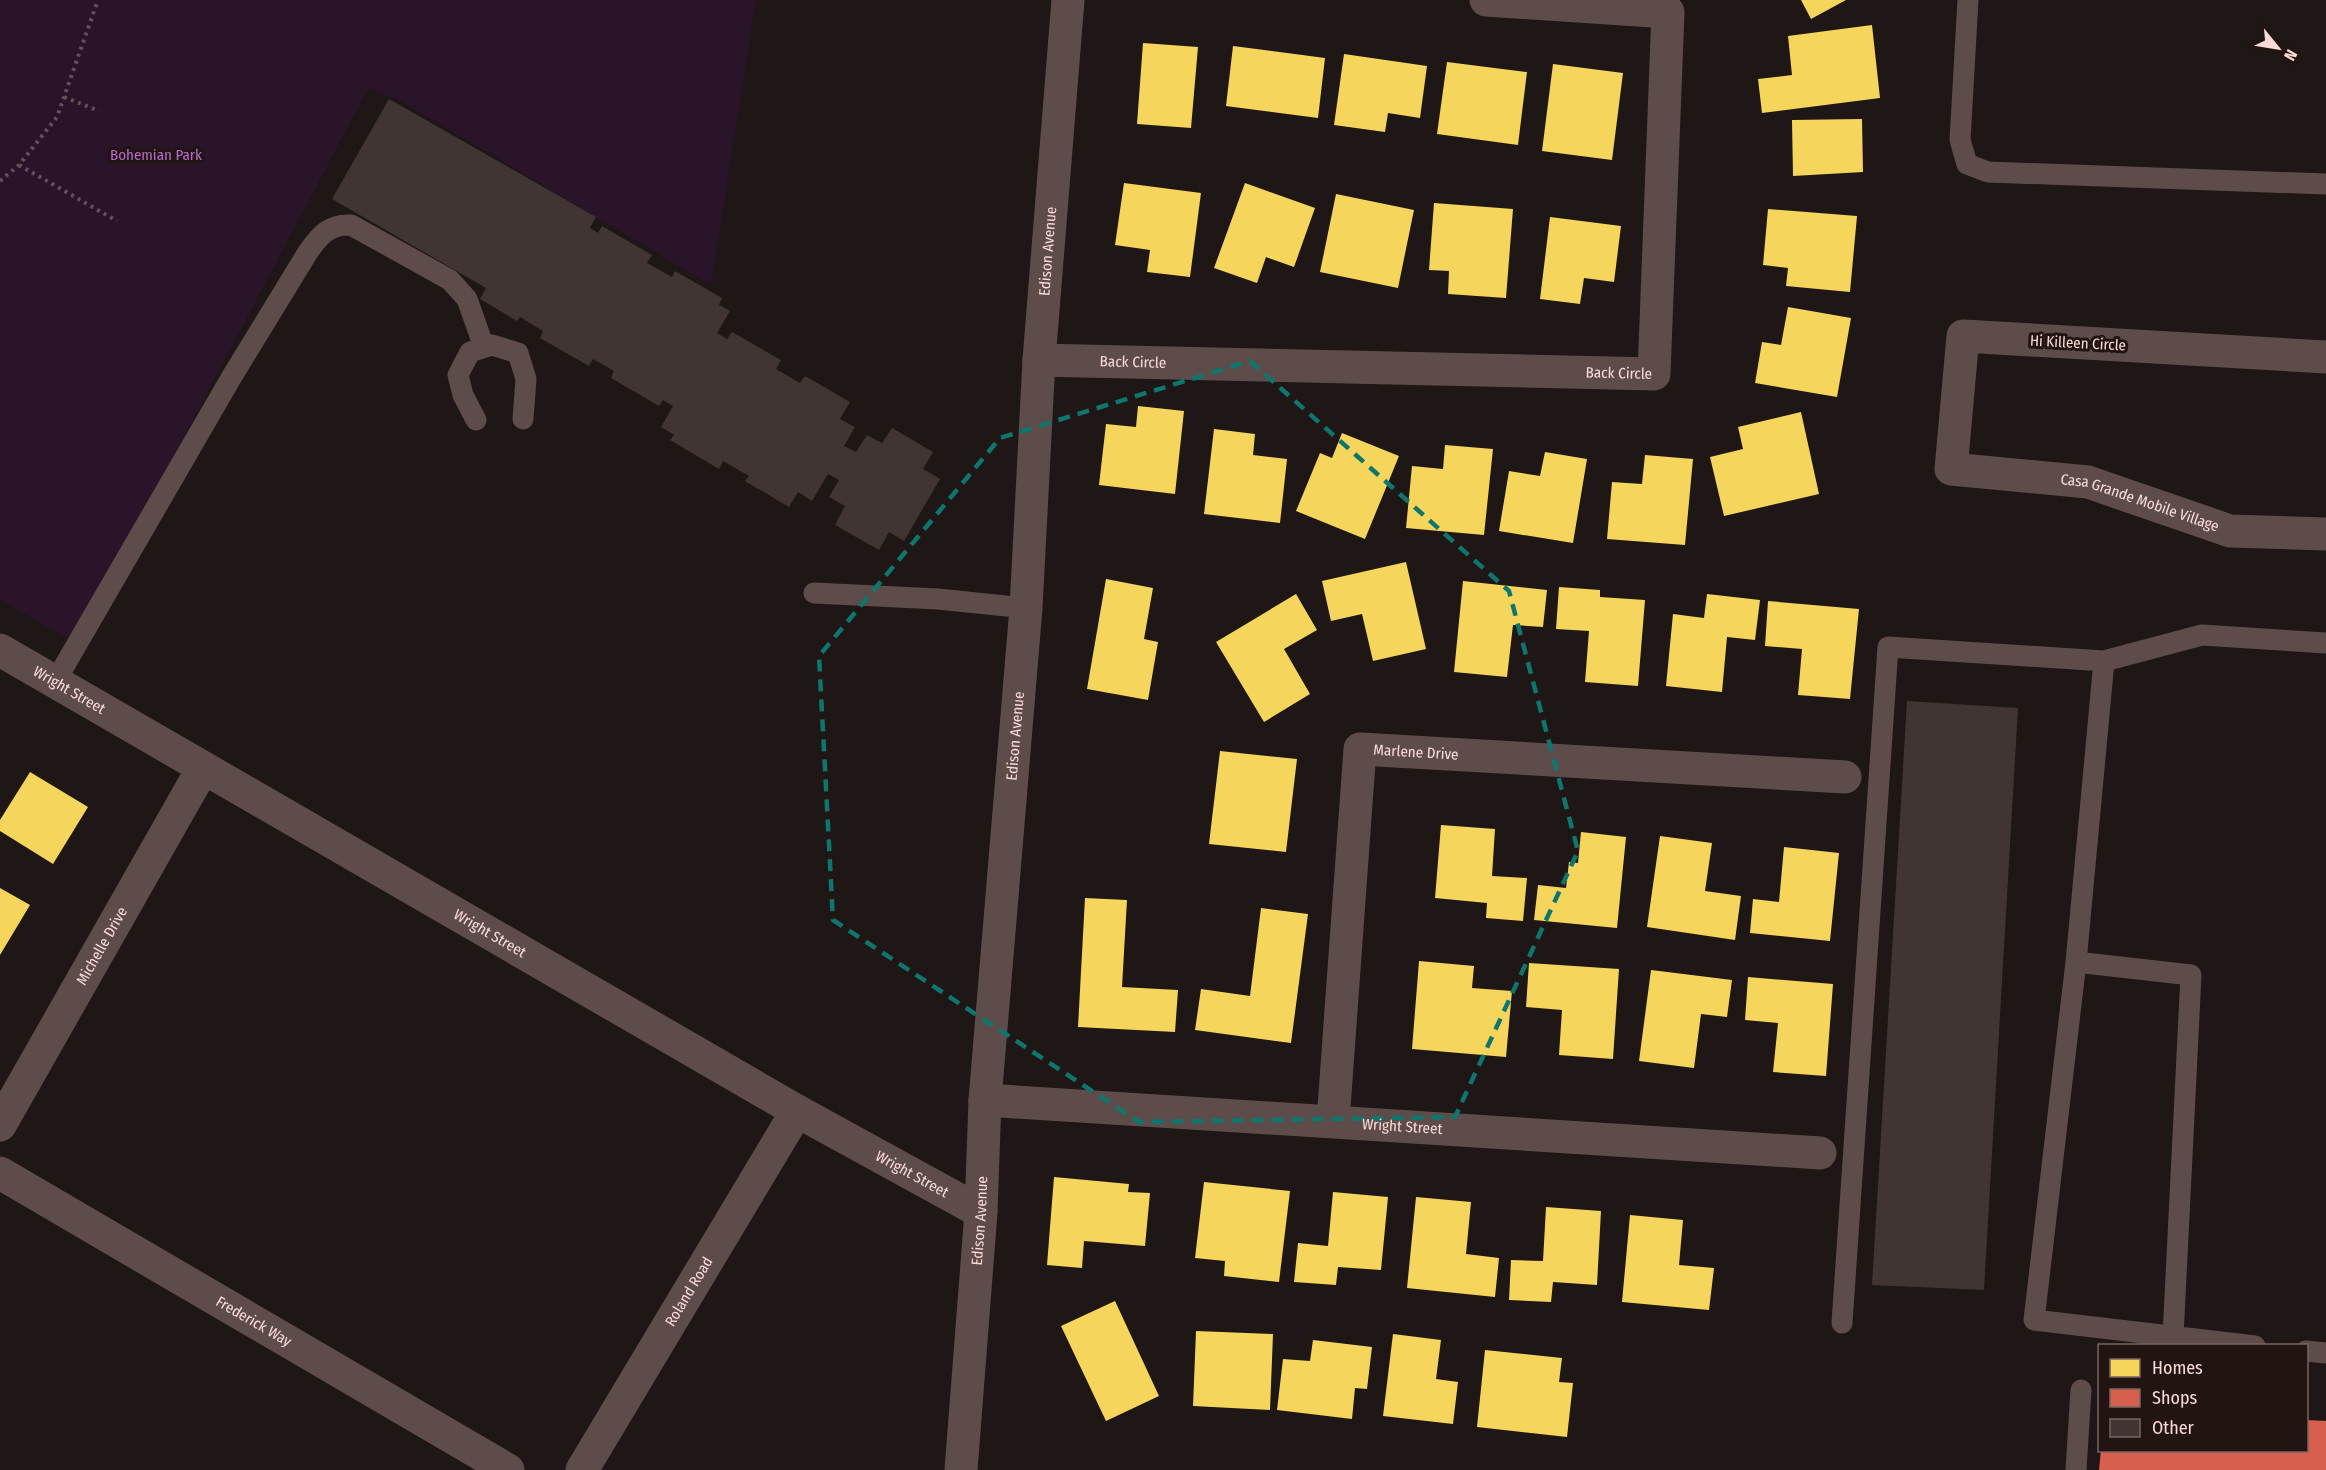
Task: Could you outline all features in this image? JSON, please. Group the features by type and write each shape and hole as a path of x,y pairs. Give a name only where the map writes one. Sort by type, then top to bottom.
{"street":[{"name":"Edison Avenue","path":"961,1470 981,1212 985,1100 1026,608 1039,360 1068,0"},
{"name":"Back Circle","path":"1039,360 1654,374 1668,12 1486,0"},
{"name":"Hi Killeen Circle","path":"1952,469 1963,336 2326,357"},
{"name":"Casa Grande Mobile Village","path":"1952,469 2088,482 2230,531 2326,534"},
{"name":"Wright Street","path":"0,650 796,1111 981,1212"},
{"name":"Marlene Drive","path":"1333,1121 1360,749 1845,777"},
{"name":"Michelle Drive","path":"0,1125 203,768"},
{"name":"Wright Street","path":"985,1100 1820,1153"},
{"name":"Roland Road","path":"582,1470 796,1111"},
{"name":"Frederick Way","path":"0,1173 508,1470"}],"lane":[{"path":"1968,0 1960,140 1967,164 1988,172 2326,184"},
{"path":"55,682 231,378 308,252 318,238 330,228 351,225 450,280 467,299 484,347"},
{"path":"476,420 463,395 458,375 470,352 492,345 518,353 526,379 523,419"},
{"path":"814,593 938,599 1026,608"},
{"path":"1842,1323 1888,647 2104,661 2202,635 2326,643"},
{"path":"2104,661 2076,962 2034,1320 2237,1344"},
{"path":"2076,962 2191,975 2173,1337"},
{"path":"2308,1351 2326,1353"},
{"path":"2076,1470 2081,1390"}],"path":[{"path":"0,181 20,165 57,117 98,0"},
{"path":"64,97 99,111"},
{"path":"20,165 117,221"}],"highlighted area":[{"path":"1250,361 1509,591 1578,851 1455,1117 1139,1122 833,920 819,656 1000,438"}],"green space":[{"name":"Bohemian Park","path":"0,0 756,0 711,285 399,100 368,89 75,643 0,600"}],"building: Homes":[{"path":"1801,0 1846,0 1811,19"},
{"path":"1872,25 1880,98 1762,113 1758,79 1792,75 1788,36"},
{"path":"1143,43 1198,47 1191,128 1137,124"},
{"path":"1233,46 1325,58 1318,118 1226,106"},
{"path":"1344,54 1427,66 1420,118 1388,113 1385,132 1334,125"},
{"path":"1447,62 1527,72 1518,145 1437,134"},
{"path":"1553,64 1623,73 1612,160 1542,151"},
{"path":"1862,119 1863,172 1793,176 1792,120"},
{"path":"1124,183 1201,193 1190,277 1147,272 1150,250 1115,245"},
{"path":"1245,183 1315,208 1294,267 1266,257 1257,283 1214,268"},
{"path":"1336,194 1414,210 1398,288 1320,272"},
{"path":"1434,203 1513,209 1506,298 1448,294 1449,271 1429,270"},
{"path":"1768,209 1857,216 1850,292 1786,286 1788,268 1763,265"},
{"path":"1550,217 1621,226 1614,282 1584,278 1580,304 1540,299"},
{"path":"1788,307 1851,318 1837,397 1755,383 1762,342 1781,345"},
{"path":"1138,406 1184,411 1175,494 1099,485 1106,424 1136,427"},
{"path":"1801,412 1819,494 1724,516 1710,457 1743,449 1738,427"},
{"path":"1214,429 1255,434 1253,455 1287,459 1280,523 1204,514"},
{"path":"1342,433 1399,456 1365,539 1296,511 1320,453 1332,458"},
{"path":"1445,445 1493,449 1484,535 1406,528 1412,466 1443,469"},
{"path":"1545,452 1587,459 1573,543 1499,531 1509,471 1540,476"},
{"path":"1645,455 1693,459 1685,545 1607,539 1612,482 1642,484"},
{"path":"1406,562 1426,649 1373,661 1362,614 1331,621 1322,581"},
{"path":"1106,579 1153,588 1144,639 1158,642 1148,700 1087,689"},
{"path":"1463,581 1547,590 1543,627 1513,625 1507,677 1454,672"},
{"path":"1559,587 1600,590 1600,597 1645,600 1638,686 1585,682 1589,631 1556,629"},
{"path":"1296,594 1317,630 1284,649 1310,694 1264,722 1216,642"},
{"path":"1707,594 1760,600 1755,640 1727,637 1722,692 1666,686 1673,614 1704,618"},
{"path":"1768,601 1859,609 1850,699 1798,695 1802,649 1765,646"},
{"path":"1220,751 1297,759 1286,852 1209,844"},
{"path":"30,772 88,807 53,864 0,831 0,820"},
{"path":"1441,825 1495,829 1492,876 1527,878 1523,921 1486,918 1487,903 1435,898"},
{"path":"1581,832 1626,837 1617,928 1534,920 1538,885 1566,888 1569,862 1578,863"},
{"path":"1660,836 1712,843 1705,891 1741,896 1735,940 1647,927"},
{"path":"1784,847 1839,853 1830,941 1750,933 1753,899 1779,902"},
{"path":"0,888 30,905 0,955"},
{"path":"1085,898 1127,900 1122,987 1178,990 1175,1032 1078,1027"},
{"path":"1261,908 1308,914 1291,1043 1195,1030 1201,989 1250,996"},
{"path":"1419,961 1474,966 1472,988 1512,991 1506,1057 1412,1049"},
{"path":"1529,963 1619,969 1613,1059 1559,1055 1562,1010 1526,1007"},
{"path":"1651,970 1732,980 1727,1017 1701,1014 1694,1068 1639,1061"},
{"path":"1748,977 1833,984 1826,1076 1773,1072 1778,1023 1745,1020"},
{"path":"1054,1177 1129,1184 1128,1192 1150,1193 1145,1246 1084,1241 1082,1268 1047,1265"},
{"path":"1204,1182 1290,1191 1279,1282 1224,1276 1225,1261 1195,1258"},
{"path":"1333,1192 1388,1197 1381,1270 1338,1267 1336,1285 1294,1282 1298,1243 1328,1246"},
{"path":"1416,1197 1471,1202 1466,1254 1499,1258 1495,1297 1407,1288"},
{"path":"1546,1207 1601,1211 1597,1285 1553,1282 1551,1302 1509,1300 1511,1260 1543,1261"},
{"path":"1630,1215 1683,1220 1679,1265 1714,1268 1709,1310 1622,1302"},
{"path":"1115,1301 1159,1396 1106,1421 1061,1326"},
{"path":"1196,1331 1273,1334 1270,1410 1193,1406"},
{"path":"1393,1334 1441,1340 1436,1379 1458,1382 1453,1424 1383,1416"},
{"path":"1313,1340 1372,1347 1367,1389 1355,1388 1352,1419 1277,1410 1283,1359 1310,1361"},
{"path":"1485,1350 1562,1358 1559,1382 1573,1383 1567,1437 1477,1427"}],"building: Shops":[{"path":"2308,1420 2326,1421 2326,1470 2099,1470 2101,1452 2308,1452"}],"building: Other":[{"path":"389,99 596,217 590,228 598,233 602,226 652,255 647,263 672,277 675,271 722,298 719,305 730,311 717,333 727,339 732,332 781,360 776,369 800,383 805,376 850,402 840,419 855,427 844,446 856,452 867,435 882,443 892,428 933,452 923,469 940,479 904,541 889,532 879,550 835,525 845,506 829,497 839,480 828,474 812,501 798,492 789,507 745,481 749,476 723,461 719,469 670,440 674,435 661,427 673,406 663,400 659,406 611,378 614,371 593,359 589,366 540,338 543,331 520,317 517,321 480,299 486,288 332,199"},
{"path":"1907,701 2018,708 1984,1290 1872,1285"}]}
